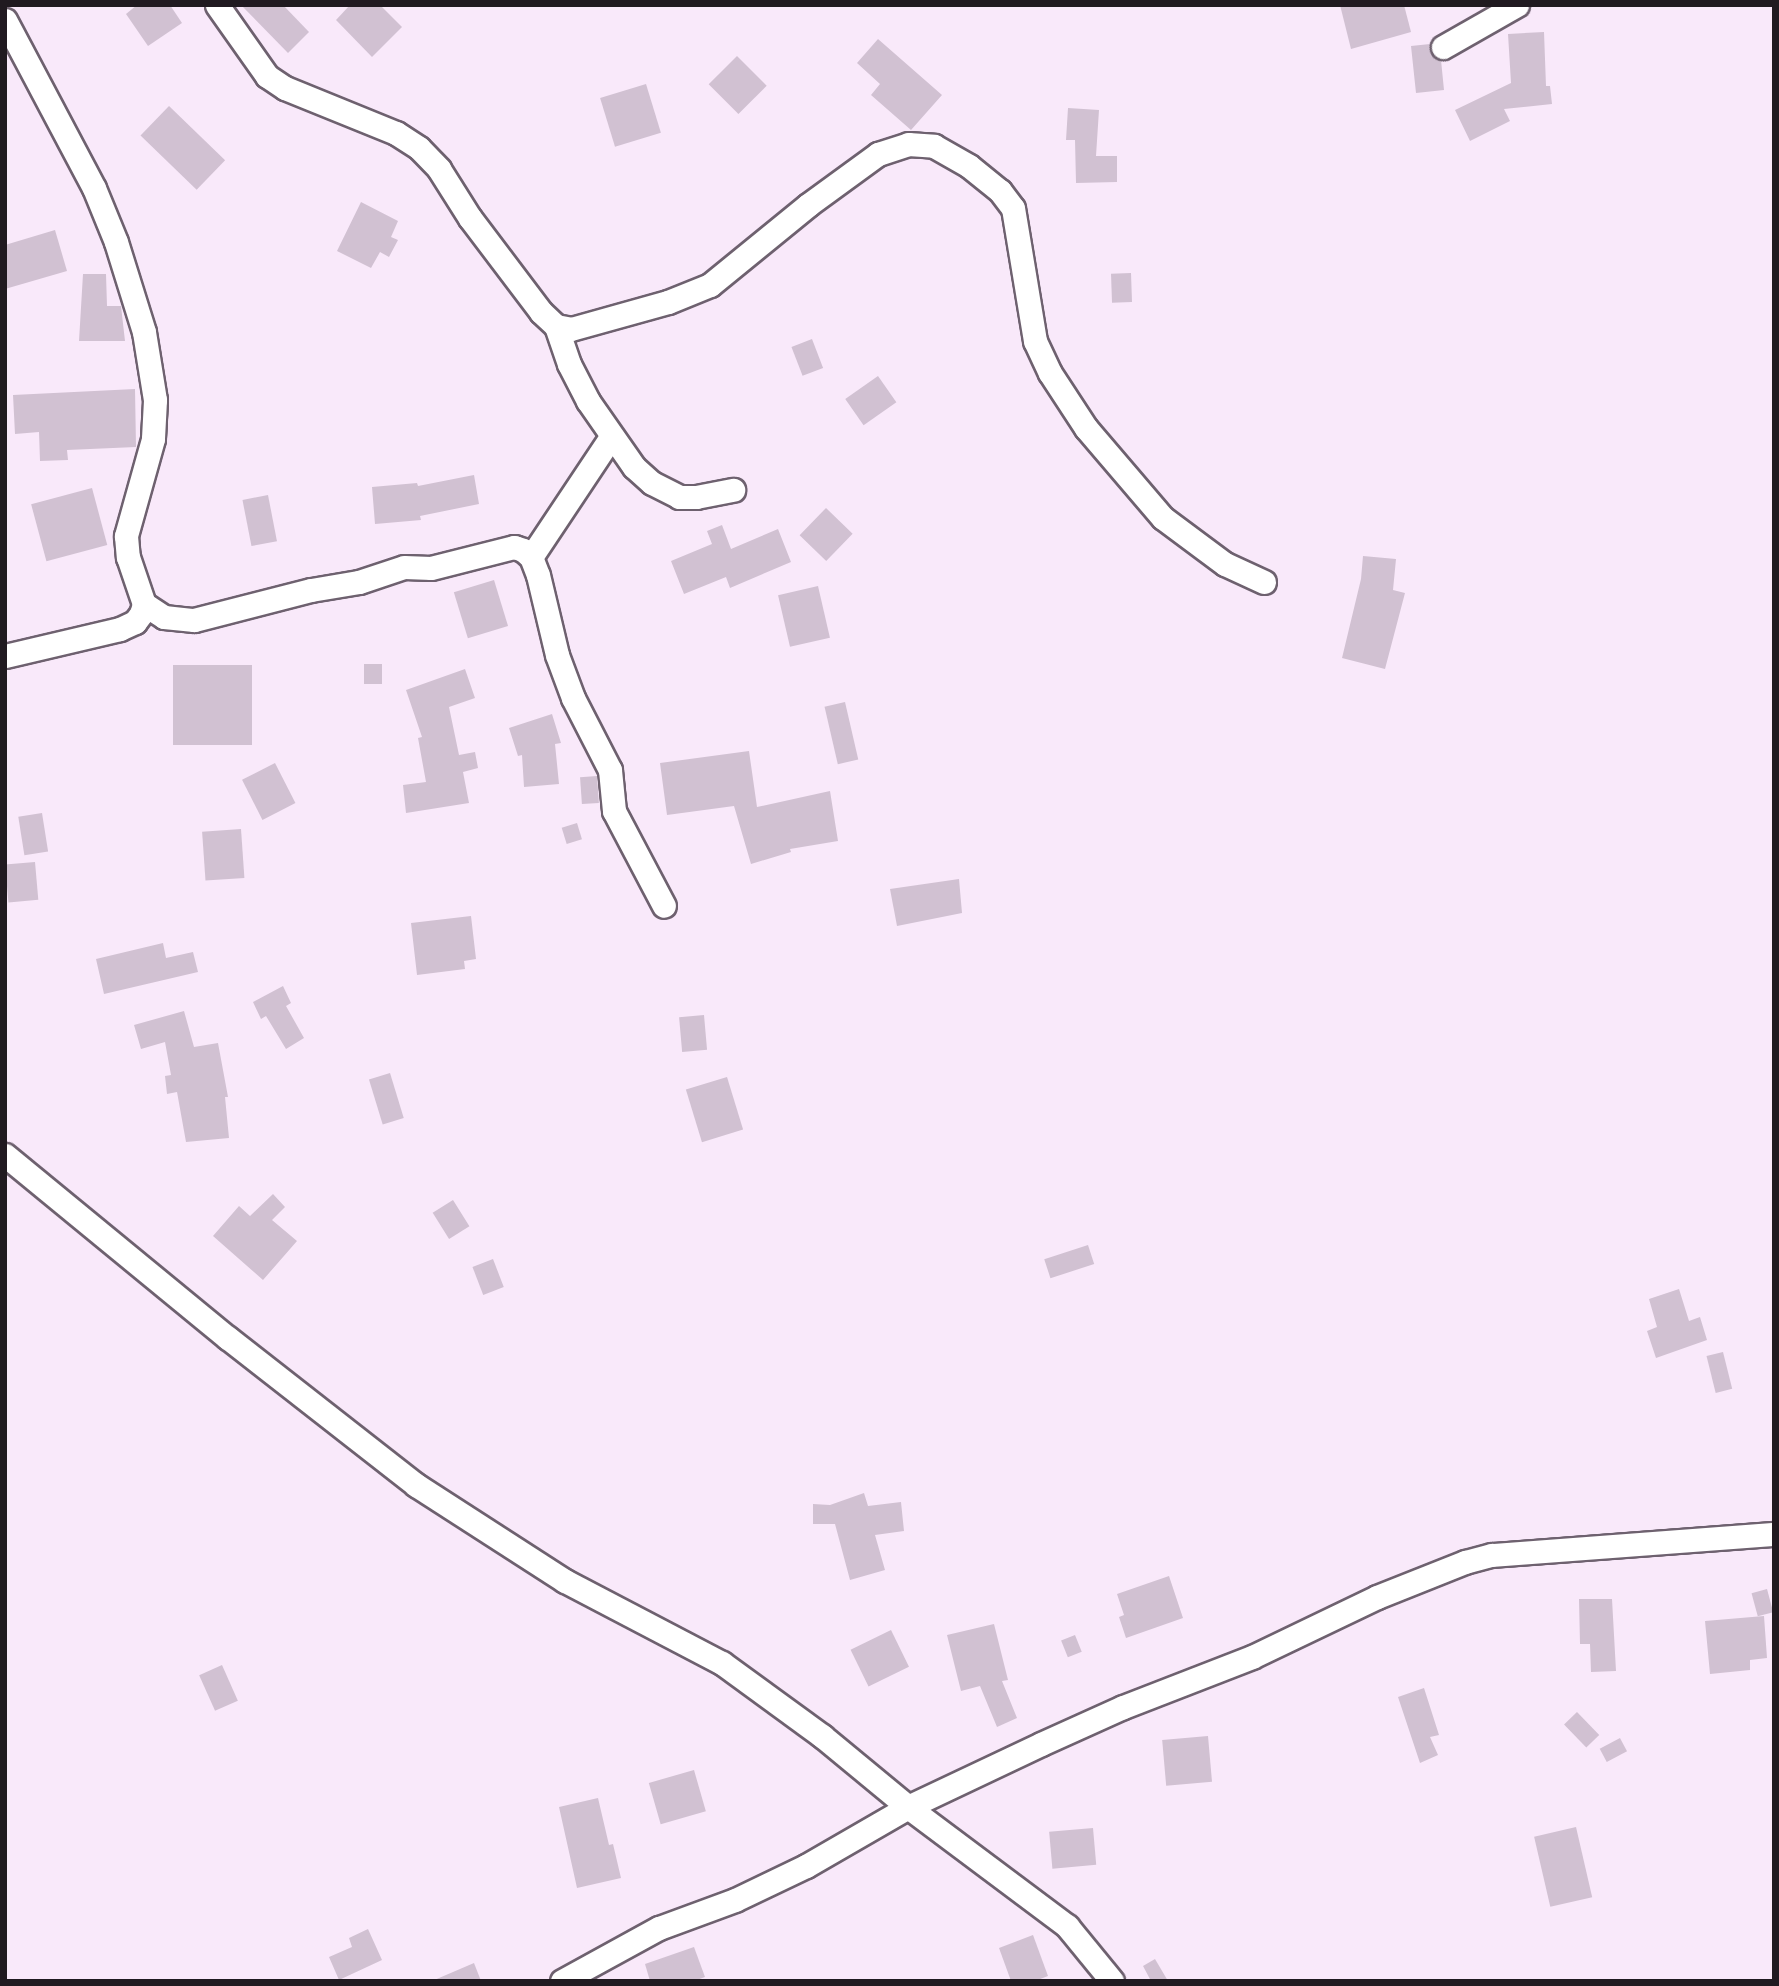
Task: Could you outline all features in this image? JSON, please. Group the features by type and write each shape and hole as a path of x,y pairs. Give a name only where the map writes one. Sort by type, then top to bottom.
{"street":[{"path":"216,5 267,76 285,88 396,133 419,148 439,169 486,239 541,312 556,326 569,364 611,437 652,483 679,497 696,498 733,490"},
{"path":"1443,47 1517,5"},
{"path":"5,20 94,188 116,242 144,332 155,400 153,439 126,536 128,557 144,604 164,617 194,620 311,590 359,582 404,567 450,565 513,547 531,556 561,666 573,698 610,770 614,811 664,906"},
{"path":"556,326 571,329 594,325 695,293 710,285 808,205 878,154 908,144 934,146 969,166 1000,191 1013,208 1035,341 1050,373 1086,428 1163,518 1225,564 1264,582"},
{"path":"531,556 611,437"},
{"path":"5,656 120,629 135,622 144,604"},
{"path":"5,1155 228,1338 416,1485 565,1581 722,1663 822,1736 908,1807 1066,1926 1112,1981"},
{"path":"562,1981 659,1928 735,1900 806,1866 908,1807 1112,1712 1252,1657 1377,1597 1465,1562 1492,1555 1774,1534"}],"building":[{"path":"137,5 170,5 182,23 148,46 126,14"},
{"path":"241,5 283,5 309,32 288,53"},
{"path":"350,5 380,5 402,27 372,57 336,20"},
{"path":"1340,5 1404,5 1411,32 1351,49"},
{"path":"1544,32 1546,86 1550,86 1552,104 1504,109 1510,121 1470,141 1455,110 1511,83 1508,34"},
{"path":"878,39 942,95 911,130 871,95 880,84 857,63"},
{"path":"1430,44 1431,54 1441,60 1444,90 1416,93 1411,46"},
{"path":"737,56 767,86 738,114 709,84"},
{"path":"646,84 661,133 615,147 600,98"},
{"path":"169,106 225,160 197,190 141,135"},
{"path":"1068,108 1099,110 1096,156 1117,156 1117,182 1076,183 1075,140 1066,140"},
{"path":"361,202 398,221 391,237 398,240 389,257 380,252 371,268 337,251"},
{"path":"55,230 67,271 5,289 5,245"},
{"path":"1131,273 1132,302 1112,303 1111,274"},
{"path":"83,274 106,274 107,306 121,306 125,341 79,341"},
{"path":"812,339 823,368 803,376 791,347"},
{"path":"878,376 896,402 864,425 845,399"},
{"path":"135,389 136,447 67,450 68,460 40,461 39,432 15,434 13,395"},
{"path":"474,475 479,504 420,516 421,520 375,524 372,487 417,483 418,486"},
{"path":"92,488 107,545 46,561 31,504"},
{"path":"268,495 277,541 251,546 242,500"},
{"path":"826,508 853,534 826,561 800,535"},
{"path":"722,525 731,549 778,529 791,562 730,588 726,577 684,594 671,561 712,544 707,531"},
{"path":"1363,556 1396,559 1393,590 1405,593 1385,669 1342,658 1361,579"},
{"path":"494,580 508,626 468,638 454,592"},
{"path":"818,586 830,638 790,647 778,595"},
{"path":"364,664 382,664 382,684 364,684"},
{"path":"173,665 252,665 252,745 173,745"},
{"path":"465,669 475,698 449,707 459,755 475,752 478,768 463,772 469,803 406,813 403,785 426,782 418,738 422,737 406,690"},
{"path":"845,702 858,759 838,764 825,707"},
{"path":"552,714 561,743 555,744 559,784 524,787 522,755 518,756 509,728"},
{"path":"749,751 757,807 830,791 838,841 790,849 791,852 751,864 734,806 667,815 660,763"},
{"path":"275,763 295,803 262,820 242,780"},
{"path":"597,776 599,803 582,804 580,777"},
{"path":"42,813 48,852 24,855 18,817"},
{"path":"577,823 582,839 567,844 562,828"},
{"path":"241,829 244,878 206,881 202,832"},
{"path":"35,862 38,900 8,902 5,865"},
{"path":"959,879 962,913 897,926 890,889"},
{"path":"471,916 476,959 464,961 465,969 417,975 411,923"},
{"path":"163,943 166,958 193,952 198,972 104,994 96,959"},
{"path":"283,986 291,1003 286,1006 304,1038 286,1049 266,1016 261,1019 253,1002"},
{"path":"184,1011 194,1047 218,1043 228,1097 225,1097 229,1138 186,1142 177,1092 167,1094 165,1076 171,1075 165,1042 141,1049 134,1025"},
{"path":"704,1015 707,1050 682,1052 679,1017"},
{"path":"390,1073 404,1118 383,1124 369,1079"},
{"path":"727,1077 743,1130 702,1142 686,1090"},
{"path":"273,1194 285,1207 272,1220 297,1241 263,1280 213,1236 239,1206 250,1216"},
{"path":"453,1200 469,1226 449,1239 433,1213"},
{"path":"1088,1245 1094,1264 1050,1278 1044,1259"},
{"path":"493,1259 504,1287 483,1295 472,1267"},
{"path":"1679,1289 1689,1321 1700,1317 1707,1340 1656,1358 1647,1331 1657,1327 1649,1299"},
{"path":"1723,1352 1732,1389 1716,1393 1707,1356"},
{"path":"864,1493 868,1506 901,1502 904,1531 875,1535 885,1570 850,1580 835,1524 813,1524 813,1504 830,1505"},
{"path":"1169,1576 1183,1618 1126,1638 1119,1617 1124,1615 1117,1594"},
{"path":"1767,1589 1773,1612 1758,1616 1752,1593"},
{"path":"1579,1599 1612,1599 1616,1671 1591,1672 1590,1644 1580,1644"},
{"path":"1764,1616 1767,1658 1750,1660 1750,1670 1710,1674 1705,1621"},
{"path":"994,1624 1008,1680 1002,1681 1017,1718 997,1727 980,1686 961,1691 947,1635"},
{"path":"891,1630 909,1667 869,1687 851,1650"},
{"path":"1075,1635 1082,1652 1068,1657 1061,1641"},
{"path":"222,1665 238,1701 215,1711 199,1675"},
{"path":"1424,1688 1439,1735 1430,1737 1438,1755 1420,1763 1398,1697"},
{"path":"1577,1712 1599,1735 1586,1748 1564,1725"},
{"path":"1208,1736 1212,1782 1166,1786 1162,1740"},
{"path":"1620,1738 1627,1751 1607,1762 1600,1749"},
{"path":"694,1770 706,1811 661,1824 649,1783"},
{"path":"598,1798 609,1845 613,1844 621,1878 577,1888 559,1807"},
{"path":"1576,1827 1592,1897 1550,1907 1534,1837"},
{"path":"1093,1828 1096,1865 1052,1869 1049,1832"},
{"path":"368,1929 382,1960 339,1980 329,1957 352,1947 349,1938"},
{"path":"1033,1935 1048,1976 1035,1981 1011,1981 999,1948"},
{"path":"694,1947 705,1977 694,1981 650,1981 645,1964"},
{"path":"1155,1959 1168,1981 1151,1981 1143,1966"},
{"path":"474,1963 481,1981 432,1981"}]}
